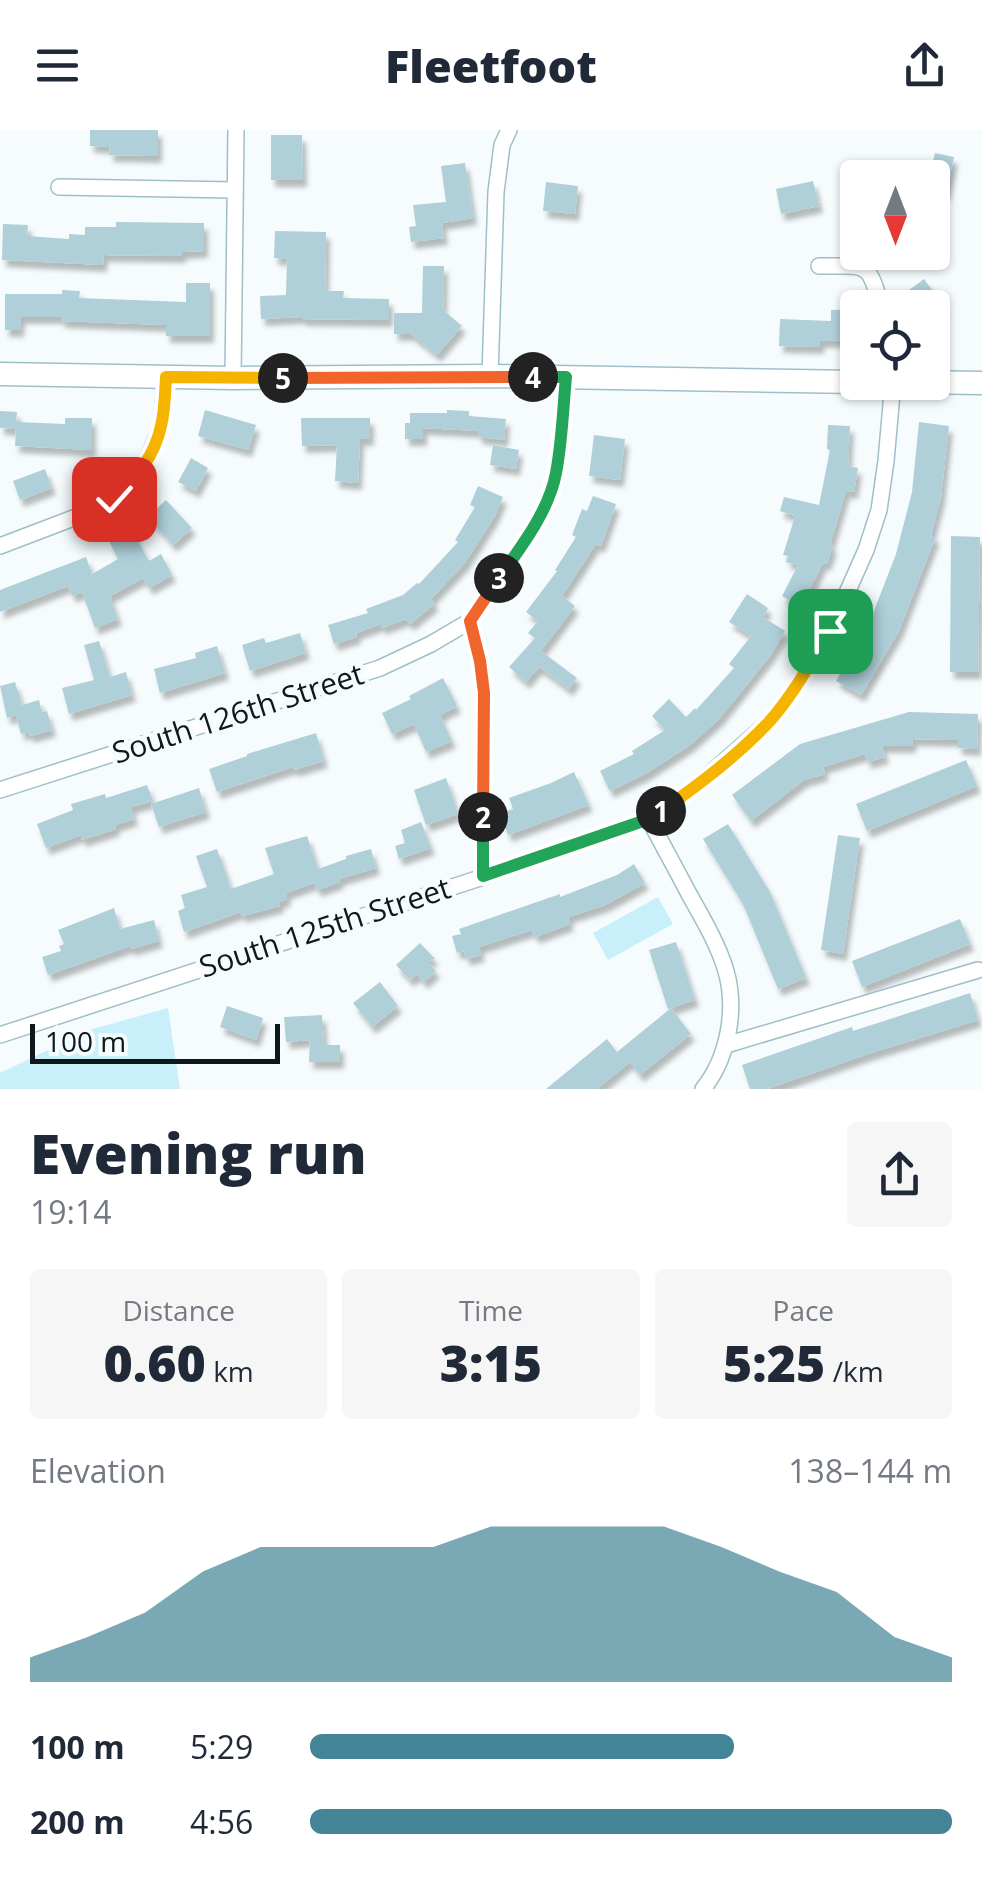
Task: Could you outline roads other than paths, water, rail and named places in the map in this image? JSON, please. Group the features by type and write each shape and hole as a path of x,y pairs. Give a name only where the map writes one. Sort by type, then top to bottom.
{"street":[{"path":"233,378 236,130"},
{"path":"490,376 496,192 502,146 510,130"},
{"path":"59,187 234,190"},
{"path":"818,266 861,267 870,272 877,290"},
{"path":"0,374 840,382"},
{"path":"0,546 98,509 128,487 148,460 161,428 166,377"},
{"path":"483,876 484,693 470,621 513,558 550,493 556,473 566,377"},
{"path":"950,383 982,383"},
{"name":"South 125th Street","path":"0,1035 649,819 695,787 770,720 830,631 866,550 878,510 892,400"},
{"name":"South 126th Street","path":"0,790 380,668 470,621"},
{"path":"649,819 714,940 727,974 730,1010 726,1045 703,1089"},
{"path":"726,1045 978,970"}]}
